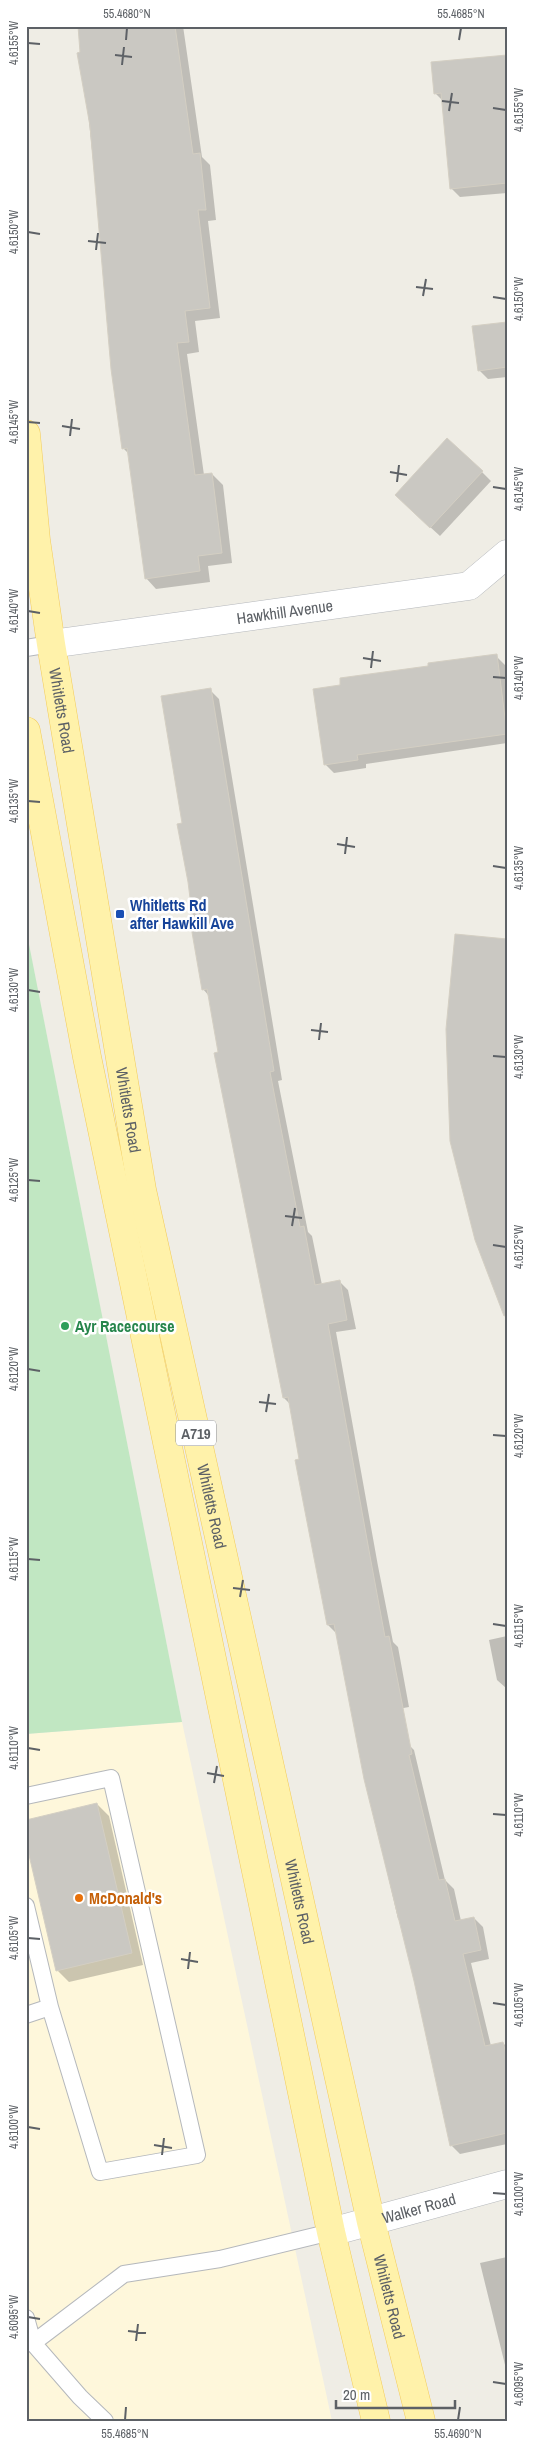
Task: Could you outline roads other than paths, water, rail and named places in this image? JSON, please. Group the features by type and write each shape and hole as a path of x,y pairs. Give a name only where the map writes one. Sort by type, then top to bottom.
{"main road":[{"name":"Whitletts Road","path":"26,434 36,540 39,646 142,1190 371,2222 421,2421"},
{"name":"Whitletts Road","path":"26,731 87,1057 331,2232 376,2421"}],"street":[{"name":"Hawkhill Avenue","path":"39,646 469,586 507,554"},
{"name":"Walker Road","path":"331,2232 507,2184"}],"lane":[{"path":"26,1796 111,1778 197,2155 100,2172 50,2007 26,1906"},
{"path":"26,2015 50,2007"},
{"path":"30,2343 124,2274 220,2259 331,2232"},
{"path":"26,2318 30,2343 105,2421"}],"place":[{"name":"Whitletts Rd after Hawkill Ave","path":"120,914"},
{"name":"Ayr Racecourse","path":"65,1326"},
{"name":"McDonald's","path":"79,1898"}]}
